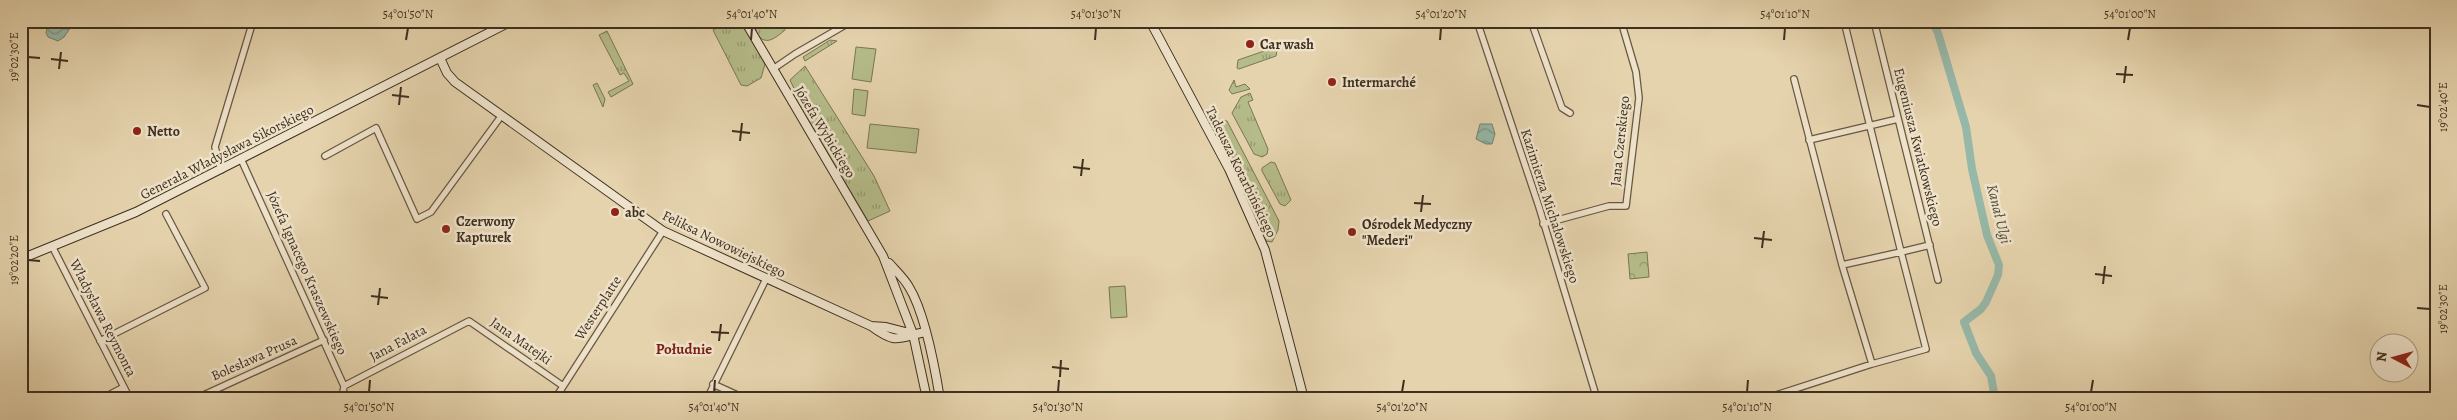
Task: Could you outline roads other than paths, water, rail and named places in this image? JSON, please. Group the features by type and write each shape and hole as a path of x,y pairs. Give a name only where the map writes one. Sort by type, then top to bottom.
{"street":[{"path":"221,170 215,146 252,21"},
{"name":"Generała Władysława Sikorskiego","path":"21,259 53,248 136,212 512,21"},
{"name":"Józefa Wybickiego","path":"745,21 883,256 913,334 927,399"},
{"path":"773,69 794,54 852,21"},
{"name":"Tadeusza Kotarbińskiego","path":"1150,21 1229,169 1265,250 1304,399"},
{"name":"Kazimierza Michałowskiego","path":"1477,21 1597,399"},
{"path":"1531,21 1562,108 1570,113"},
{"name":"Jana Czerskiego","path":"1543,224 1609,206 1626,206 1639,98 1636,72 1621,21"},
{"path":"1797,23 1810,21"},
{"path":"1764,399 1872,364 1926,349 1844,21"},
{"name":"Eugeniusza Kwiatkowskiego","path":"1874,21 1938,280"},
{"name":"Feliksa Nowowiejskiego","path":"440,58 451,78 663,231 871,326 885,336 895,339 907,338 913,334 925,332"},
{"path":"1794,79 1842,265 1872,364"},
{"path":"325,156 376,128 417,219 431,212 502,115"},
{"path":"1809,140 1898,119"},
{"name":"Józefa Ignacego Kraszewskiego","path":"242,159 344,386"},
{"path":"100,341 205,288 166,214"},
{"name":"Westerplatte","path":"555,399 663,231"},
{"path":"1842,265 1930,245"},
{"name":"Władysława Reymonta","path":"53,248 130,399"},
{"name":"Józefa Wybickiego","path":"883,256 909,286 925,332 940,399"},
{"path":"707,399 766,279"},
{"name":"Jana Matejki","path":"464,322 472,322 563,386"},
{"name":"Jana Fałata","path":"344,386 464,322"},
{"name":"Bolesława Prusa","path":"195,399 324,340"},
{"path":"713,384 746,399"},
{"path":"342,399 344,386"},
{"path":"101,399 124,387"}],"water":[{"path":"49,21 75,21 64,37 58,41 48,37 46,33"},
{"path":"1480,124 1492,124 1495,134 1492,144 1486,144 1476,139"}],"waterway":[{"name":"Kanał Ulgi","path":"1932,21 1938,33 1966,127 1972,169 1987,235 1999,265 1998,275 1986,302 1981,309 1964,322 1976,353 1991,376 1995,399"}],"place":[{"name":"Car wash","path":"1250,44"},
{"name":"Intermarché","path":"1332,82"},
{"name":"Netto","path":"137,131"},
{"name":"abc","path":"615,212"},
{"name":"Czerwony Kapturek","path":"446,229"},
{"name":"Ośrodek Medyczny \"Mederi\"","path":"1352,232"}],"district":[{"name":"Południe","path":"684,349"}]}
